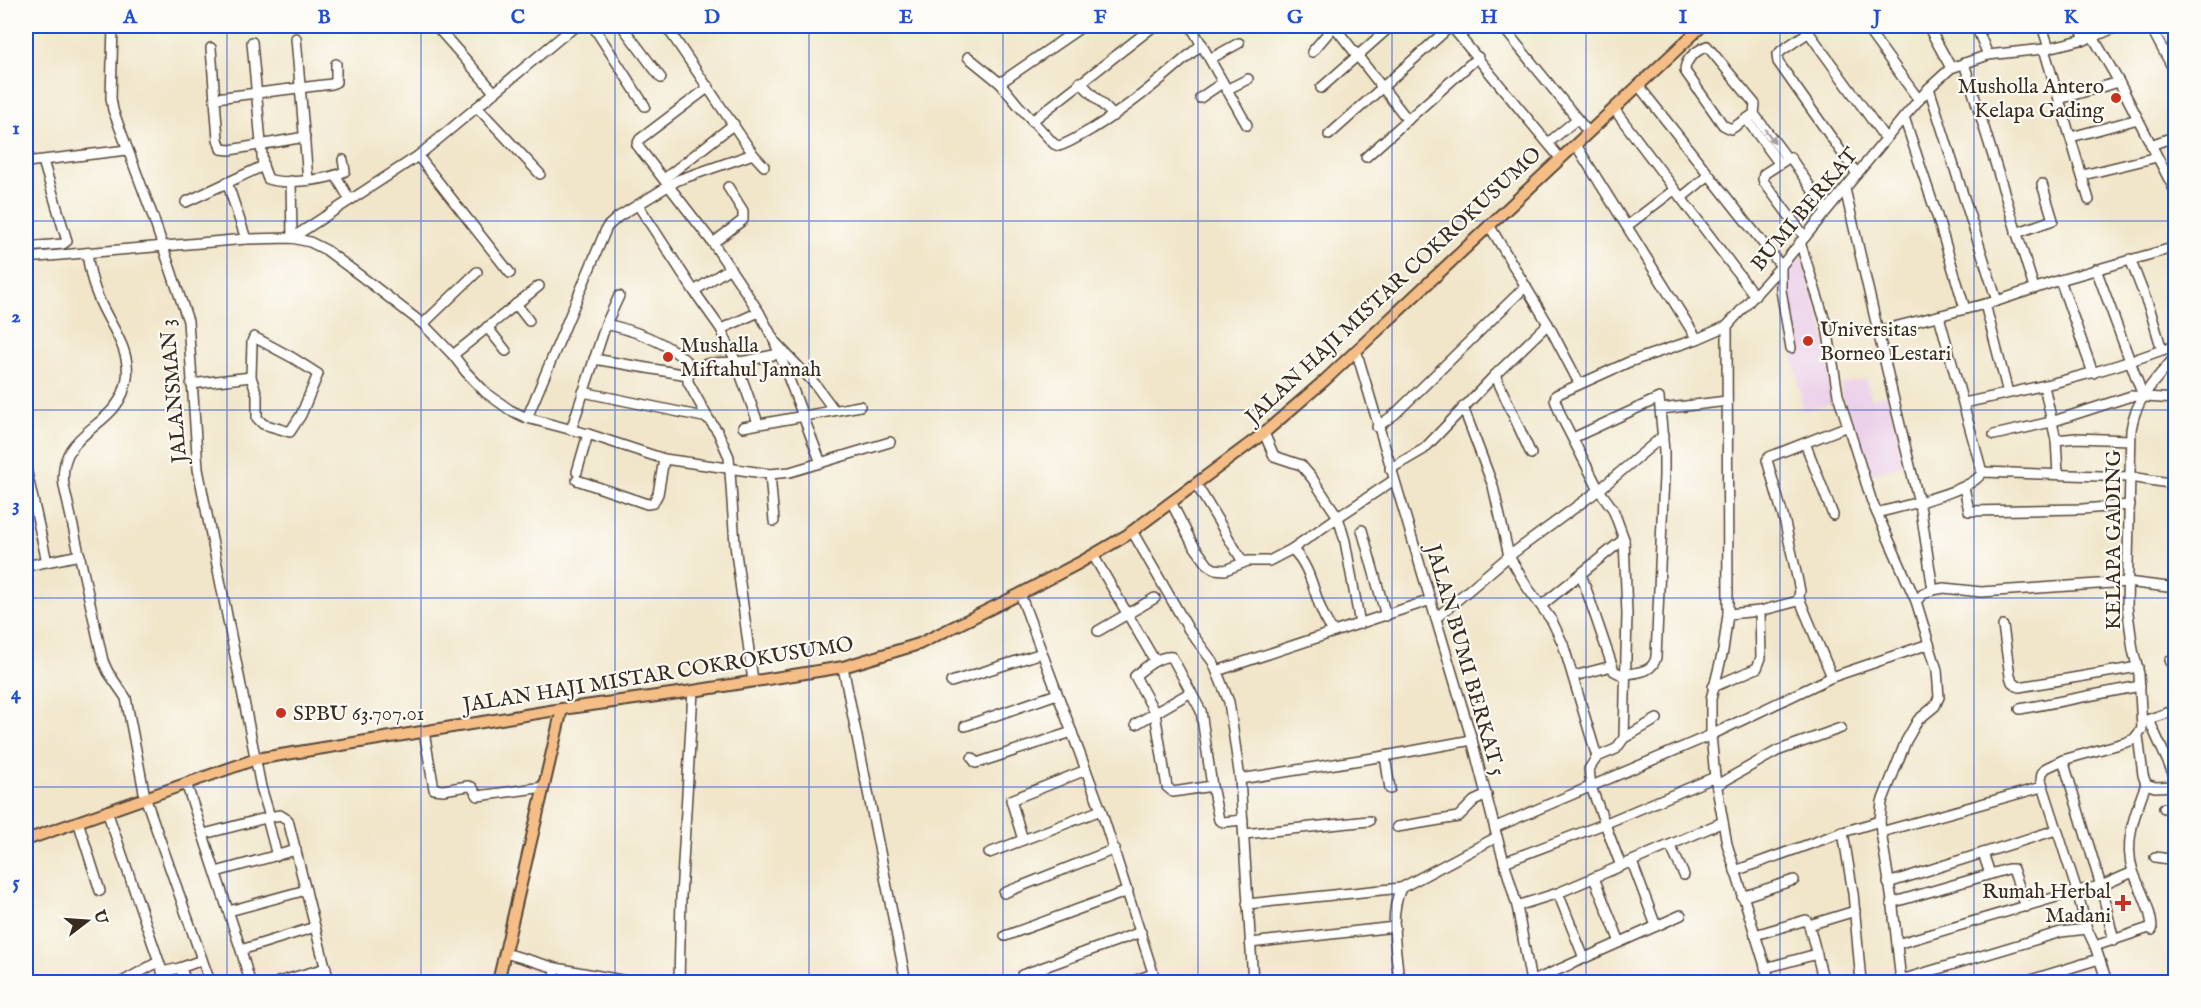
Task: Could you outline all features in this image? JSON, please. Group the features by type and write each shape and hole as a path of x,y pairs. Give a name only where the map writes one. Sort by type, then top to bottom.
{"main road":[{"name":"JALAN HAJI MISTAR COKROKUSUMO","path":"26,836 78,821 256,759 562,709 843,667 919,644 1093,555 1132,531 1264,433 1325,380 1702,26"},
{"path":"498,982 562,709"}],"street":[{"name":"JALANSMAN 3","path":"113,26 111,104 188,321 198,469 261,787 277,856"},
{"path":"436,26 495,93"},
{"path":"292,238 418,156 495,93 562,30 578,26"},
{"path":"593,26 645,106"},
{"path":"622,26 661,78"},
{"path":"666,26 753,154 764,166"},
{"path":"1000,83 1083,26"},
{"path":"1032,121 1154,26"},
{"path":"1191,26 1247,125"},
{"path":"1312,51 1334,26 1408,120"},
{"path":"1321,88 1391,26"},
{"path":"1329,135 1451,26 1560,158"},
{"path":"1460,35 1473,26"},
{"path":"1502,26 1588,132"},
{"path":"1865,26 1919,100"},
{"path":"1928,26 1952,68"},
{"path":"1976,26 1988,55"},
{"path":"2042,26 2058,99 2089,200"},
{"path":"2080,26 2119,82 2175,193"},
{"path":"2047,49 2089,39 2119,26"},
{"path":"2150,26 2175,74"},
{"path":"1857,174 1778,62 1777,56 1807,29 1885,138"},
{"path":"296,38 308,180"},
{"path":"252,42 263,166 268,179 291,181 336,176 345,171 343,160"},
{"path":"1210,58 1239,43"},
{"path":"968,57 1000,83 1032,121 1054,144 1059,146 1114,116 1162,80 1202,44"},
{"path":"1681,45 1690,57"},
{"path":"1704,47 1710,48 1753,100 1755,107 1750,117 1731,129 1723,125 1687,76 1685,67 1690,57 1704,47"},
{"path":"211,48 221,149 230,150 305,137"},
{"name":"BUMI BERKAT","path":"1573,438 1555,400 1556,395 1629,362 1697,339 1727,326 1845,189 1885,138 1929,88 1952,68 1988,55 2047,49"},
{"path":"1366,157 1478,57"},
{"path":"1964,63 2034,288"},
{"path":"216,98 336,82 336,64"},
{"path":"1200,98 1224,87 1248,80"},
{"path":"1080,82 1114,116"},
{"path":"2058,99 2119,82"},
{"path":"1638,85 1780,266 1781,290 1791,348"},
{"path":"709,87 640,140 637,145 713,243 759,312 774,340 821,463"},
{"path":"1929,88 1997,301"},
{"path":"477,107 540,174"},
{"path":"1614,109 1755,296"},
{"path":"1750,117 1783,160"},
{"path":"1904,117 1965,309"},
{"path":"1548,143 1577,119"},
{"path":"2071,137 2138,119"},
{"path":"527,418 608,227 618,217 638,205 667,182 734,124"},
{"path":"2151,145 2175,136"},
{"path":"1576,145 1697,339"},
{"path":"26,147 28,162 127,150"},
{"path":"667,182 753,154"},
{"path":"418,156 510,273"},
{"path":"2083,175 2157,157"},
{"path":"1826,210 1792,158 1783,160 1764,174 1762,179 1802,240 1827,327 1838,395 1877,513 1916,601 1937,669 1939,697 1935,706 1918,720 1906,741 1882,802 1881,832 1901,981 2061,932 2087,928"},
{"path":"26,247 67,241 43,161"},
{"path":"186,202 263,166"},
{"path":"1681,198 1709,175"},
{"path":"336,176 350,200"},
{"path":"291,181 292,238"},
{"path":"226,182 246,239"},
{"path":"2016,232 2052,220 2042,184"},
{"path":"713,243 743,220 743,211 728,187"},
{"path":"1845,189 1919,501 1933,590"},
{"path":"1627,226 1674,190"},
{"path":"638,205 721,329 736,362 758,423"},
{"path":"1489,225 1548,324 1579,383"},
{"path":"26,258 246,239 292,238 310,242 326,250 423,324 485,392 510,410 527,418 664,459 770,474 785,473 890,442"},
{"path":"1878,331 1997,301 2096,269 2175,247"},
{"path":"87,253 97,297 122,346 127,378 121,400 114,410 79,438 66,458 63,469 64,486 103,661 123,691 130,711 145,797 210,982"},
{"path":"2130,259 2150,310 2162,350"},
{"path":"694,291 730,268"},
{"path":"2096,269 2143,396"},
{"path":"423,324 477,272"},
{"path":"2060,280 2093,373"},
{"path":"453,355 539,286"},
{"path":"1377,427 1395,414 1526,286"},
{"path":"571,430 606,324 619,296"},
{"path":"516,304 529,321"},
{"path":"1985,304 2008,393"},
{"path":"721,329 759,312"},
{"path":"1877,513 1964,487 1973,483 1982,472 1939,315"},
{"path":"606,324 626,328 661,344 688,362 691,373 688,382 723,440 729,457 735,545 753,681"},
{"path":"1390,469 1424,449 1463,407 1548,324"},
{"path":"1727,326 1728,615 1724,651 1713,687 1710,708 1716,781 1723,822 1742,897 1769,980 1747,982"},
{"path":"488,327 506,351"},
{"path":"254,337 317,372 319,377 301,415 290,432 260,422 257,418 257,395 251,377 254,337"},
{"path":"774,340 810,378 834,410"},
{"path":"1964,403 2093,373 2130,363 2175,346"},
{"name":"JALAN BUMI BERKAT 5","path":"1356,350 1377,427 1472,740 1517,906 1531,982"},
{"path":"594,359 691,373 710,362 736,362 779,354"},
{"name":"KELAPA GADING","path":"2138,736 2145,721 2138,667 2127,618 2130,440 2134,414 2143,396 2175,356"},
{"path":"1495,375 1532,454"},
{"path":"191,384 251,377"},
{"path":"2044,386 2056,440 2058,474"},
{"path":"583,392 708,418"},
{"path":"1994,435 2051,422 2131,396 2175,399"},
{"path":"1581,574 1612,666 1618,675 1626,675 1650,669 1655,665 1656,657 1661,566 1663,436 1659,398 1573,438 1599,490 1612,509 1624,539 1626,675 1624,738"},
{"path":"1660,409 1727,401"},
{"path":"743,427 860,406"},
{"path":"1463,407 1493,486 1509,556 1527,587 1542,605 1563,644 1597,757"},
{"path":"1832,677 1799,598 1800,591 1785,523 1767,460 1769,457 1848,426"},
{"path":"2173,455 2175,429"},
{"path":"1264,433 1274,456 1301,465 1338,518 1347,551 1360,624"},
{"path":"588,435 577,476 647,504 653,503 658,494 664,459"},
{"path":"1436,618 1509,556 1599,490 1663,436"},
{"path":"2056,440 2076,438 2130,440"},
{"path":"1804,443 1833,515"},
{"path":"26,468 47,562"},
{"path":"1982,472 2130,477 2175,484"},
{"path":"770,474 774,521"},
{"path":"1171,502 1192,543 1208,565 1214,569 1225,570 1243,562 1269,561 1292,549 1394,480"},
{"path":"1196,484 1243,562"},
{"path":"1964,487 1969,511 2084,509 2130,505"},
{"path":"1362,530 1386,616"},
{"path":"1132,531 1189,630 1217,670 1229,702 1240,779 1253,982"},
{"path":"1542,605 1624,539"},
{"path":"1292,549 1302,561 1309,575 1323,619 1334,632"},
{"path":"26,566 80,555"},
{"path":"1093,555 1155,661"},
{"path":"1916,601 1923,594 1944,588 1981,592 2127,582 2175,588"},
{"path":"1020,594 1115,849 1155,978 1131,982"},
{"path":"1098,631 1155,598"},
{"path":"1728,615 1794,603 1799,598"},
{"path":"1217,670 1431,600"},
{"path":"1713,687 1757,668 1761,658 1760,611"},
{"path":"2002,626 2010,676 2012,682 2019,687 2138,667"},
{"path":"1247,904 1401,888 1496,832 1591,787 1711,735 1832,677 1929,644"},
{"path":"951,682 1042,653"},
{"path":"1212,786 1180,792 1170,791 1155,713 1135,676 1166,656 1172,657 1201,711 1212,786 1221,821 1243,820"},
{"path":"2170,660 2175,676"},
{"path":"1574,676 1612,666"},
{"path":"843,667 906,982"},
{"path":"2020,709 2140,686"},
{"path":"679,982 681,897 693,691"},
{"path":"1136,724 1191,692"},
{"path":"965,726 1057,694"},
{"path":"2175,710 2145,721 2175,780"},
{"path":"1621,866 1591,787 1589,769 1597,757 1616,749 1624,738 1657,719"},
{"path":"1504,862 1716,781 1777,751 1841,728"},
{"path":"424,732 434,789 468,786 472,787 478,796 544,787"},
{"path":"972,758 976,763 980,762 1072,732"},
{"path":"2095,946 2148,928 2152,930 2142,891 2133,872 2130,844 2133,824 2146,784 2138,736 2127,742 2063,760 2046,768 2042,773 2042,787 2087,928 2107,982"},
{"path":"1240,779 1472,740"},
{"path":"1385,756 1390,789"},
{"path":"2063,760 2101,886 2114,941"},
{"path":"1023,840 1011,800 1086,770"},
{"path":"186,783 250,982"},
{"path":"2146,784 2155,787 2175,786"},
{"path":"1881,832 2042,787"},
{"path":"1396,827 1458,817 1474,801 1487,795"},
{"path":"2164,808 2175,811"},
{"path":"989,853 1101,810"},
{"path":"107,811 166,982"},
{"path":"204,834 268,817 280,815 288,820 329,982"},
{"path":"78,821 100,891"},
{"path":"1244,834 1369,821"},
{"path":"1735,871 1880,821"},
{"path":"1517,906 1558,893 1723,822"},
{"path":"1888,883 2056,830"},
{"path":"1843,832 1855,911 1861,982"},
{"path":"1670,845 1684,875"},
{"path":"1004,893 1115,849"},
{"path":"216,872 296,850"},
{"path":"1983,853 1990,874"},
{"path":"2155,857 2175,860 2175,853"},
{"path":"1632,862 1656,926"},
{"path":"1891,903 2013,869 2026,907"},
{"path":"1931,870 1936,890"},
{"path":"1897,944 2101,886 2133,872"},
{"path":"1594,878 1620,942"},
{"path":"1742,897 1794,880"},
{"path":"1399,982 1395,900 1401,888"},
{"path":"228,911 306,890"},
{"path":"1005,936 1128,891"},
{"path":"1558,893 1584,958"},
{"path":"1809,925 1855,911"},
{"path":"1531,982 1682,915"},
{"path":"1755,935 1806,920 1824,982"},
{"path":"241,950 315,927"},
{"path":"1250,943 1395,927"},
{"path":"1022,975 1141,932"},
{"path":"505,953 556,968 632,982"},
{"path":"1765,968 1817,954"},
{"path":"2024,982 2099,959"},
{"path":"162,972 202,960"},
{"path":"122,982 158,962"},
{"path":"180,968 187,982"},
{"path":"283,982 326,968"},
{"path":"552,982 556,968"}],"shaded area":[{"name":"Universitas Borneo Lestari","path":"1799,248 1823,327 1835,402 1803,411 1787,317 1783,267"},
{"path":"1866,379 1871,399 1889,394 1907,463 1868,475 1842,398 1841,384"}],"place":[{"name":"Musholla Antero Kelapa Gading","path":"2116,98"},
{"name":"Universitas Borneo Lestari","path":"1808,341"},
{"name":"Mushalla Miftahul Jannah","path":"668,357"},
{"name":"SPBU 63.707.01","path":"281,713"},
{"name":"Rumah Herbal Madani","path":"2123,903"}]}
